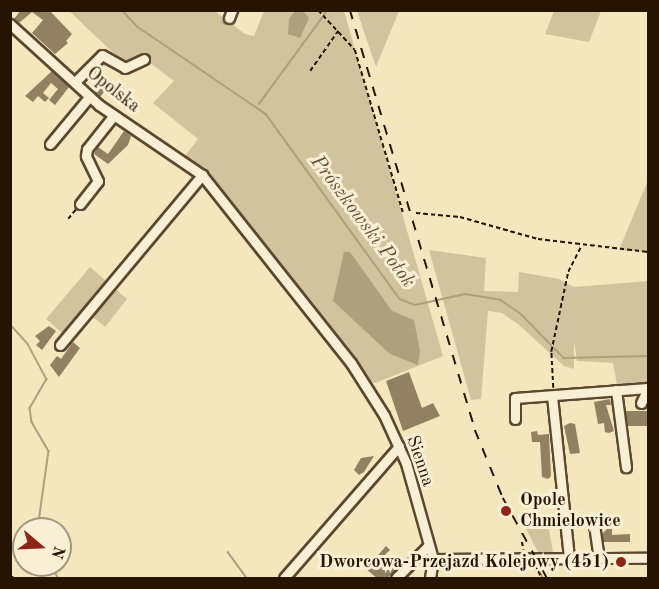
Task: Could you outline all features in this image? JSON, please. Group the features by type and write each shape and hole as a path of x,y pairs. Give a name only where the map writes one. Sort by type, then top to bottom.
{"street":[{"name":"Opolska","path":"10,24 89,97 202,175 351,363"},
{"path":"75,82 102,55 125,69 144,59"},
{"path":"50,144 89,97"},
{"path":"80,204 98,181 86,156 87,150 114,115"},
{"path":"60,345 202,175"},
{"name":"Sienna","path":"351,363 375,399 399,446 427,547 433,559"},
{"path":"515,419 515,398 648,388 641,403"},
{"path":"616,390 626,467"},
{"path":"552,396 569,559"},
{"path":"284,579 399,446"},
{"path":"594,524 599,558"},
{"path":"396,579 427,547"},
{"path":"430,579 433,559 648,558"}],"path":[{"path":"318,10 353,45 403,212"},
{"path":"310,71 338,30"},
{"path":"68,219 80,204"},
{"path":"416,213 460,217 521,236 582,246 648,252"},
{"path":"552,396 551,352 555,346 565,286 582,246"},
{"path":"522,542 542,579"},
{"path":"10,569 14,579"}],"shaded area":[{"path":"69,11 215,11 245,34 254,36 264,11 344,11 443,356 375,383 367,380 250,234 240,212 209,174 185,156 198,139 153,103 174,81 146,60 146,54 124,63"},
{"path":"295,11 304,12 309,18 300,38 288,34 289,19"},
{"path":"357,11 399,11 376,67"},
{"path":"554,11 601,11 589,42 545,34"},
{"path":"648,180 648,246 646,252 619,250"},
{"path":"429,250 486,258 484,291 518,292 519,272 559,279 574,287 648,281 648,386 617,385 613,363 577,361 574,341 574,369 564,366 519,325 502,313 488,311 481,399 471,400"},
{"path":"344,252 350,252 392,311 414,320 420,351 418,365 390,354 333,301"},
{"path":"90,267 127,299 105,327 88,313 67,337 46,319"},
{"path":"548,523 553,553 539,554 525,527"}],"building":[{"path":"21,10 49,10 72,34 66,41 68,43 55,54 32,33 43,20 32,12 19,23 14,19"},
{"path":"52,71 69,87 55,105 49,100 58,89 51,83 43,93 49,98 45,102 38,96 33,102 25,96"},
{"path":"98,72 132,100 125,109 105,91 100,97 95,92 102,84 95,76"},
{"path":"124,131 131,136 128,145 108,164 94,154 98,147 108,154"},
{"path":"49,326 56,331 42,350 36,345 40,341 35,336"},
{"path":"73,342 80,348 59,377 50,365 57,356 61,359"},
{"path":"409,372 422,408 433,403 440,416 403,431 386,381"},
{"path":"610,399 611,405 606,405 614,431 609,433 605,432 604,423 598,424 594,402"},
{"path":"626,411 648,411 648,426 626,426"},
{"path":"570,423 575,424 580,453 570,454 564,426"},
{"path":"537,431 538,435 549,434 551,476 548,479 542,477 540,442 532,442 531,432"},
{"path":"374,456 364,472 359,475 354,470 361,458"},
{"path":"607,529 612,529 612,535 630,534 630,542 603,542 603,533"},
{"path":"386,546 390,550 382,558 395,570 387,579 378,579 366,569"}],"waterway":[{"name":"Prószkowski Potok","path":"122,10 138,27 266,114 400,299 415,305 465,294 501,300 521,314 564,358 648,356"},
{"path":"324,15 327,10"},
{"path":"259,104 322,18"},
{"path":"10,324 28,344 47,379 30,408 32,422 49,451 40,517"},
{"path":"228,552 247,578"},
{"path":"541,573 543,578"}],"railway":[{"path":"350,10 475,430 503,498 547,578"}],"place":[{"name":"Opole Chmielowice","path":"506,511"},
{"name":"Dworcowa-Przejazd Kolejowy (451)","path":"621,562"}]}
